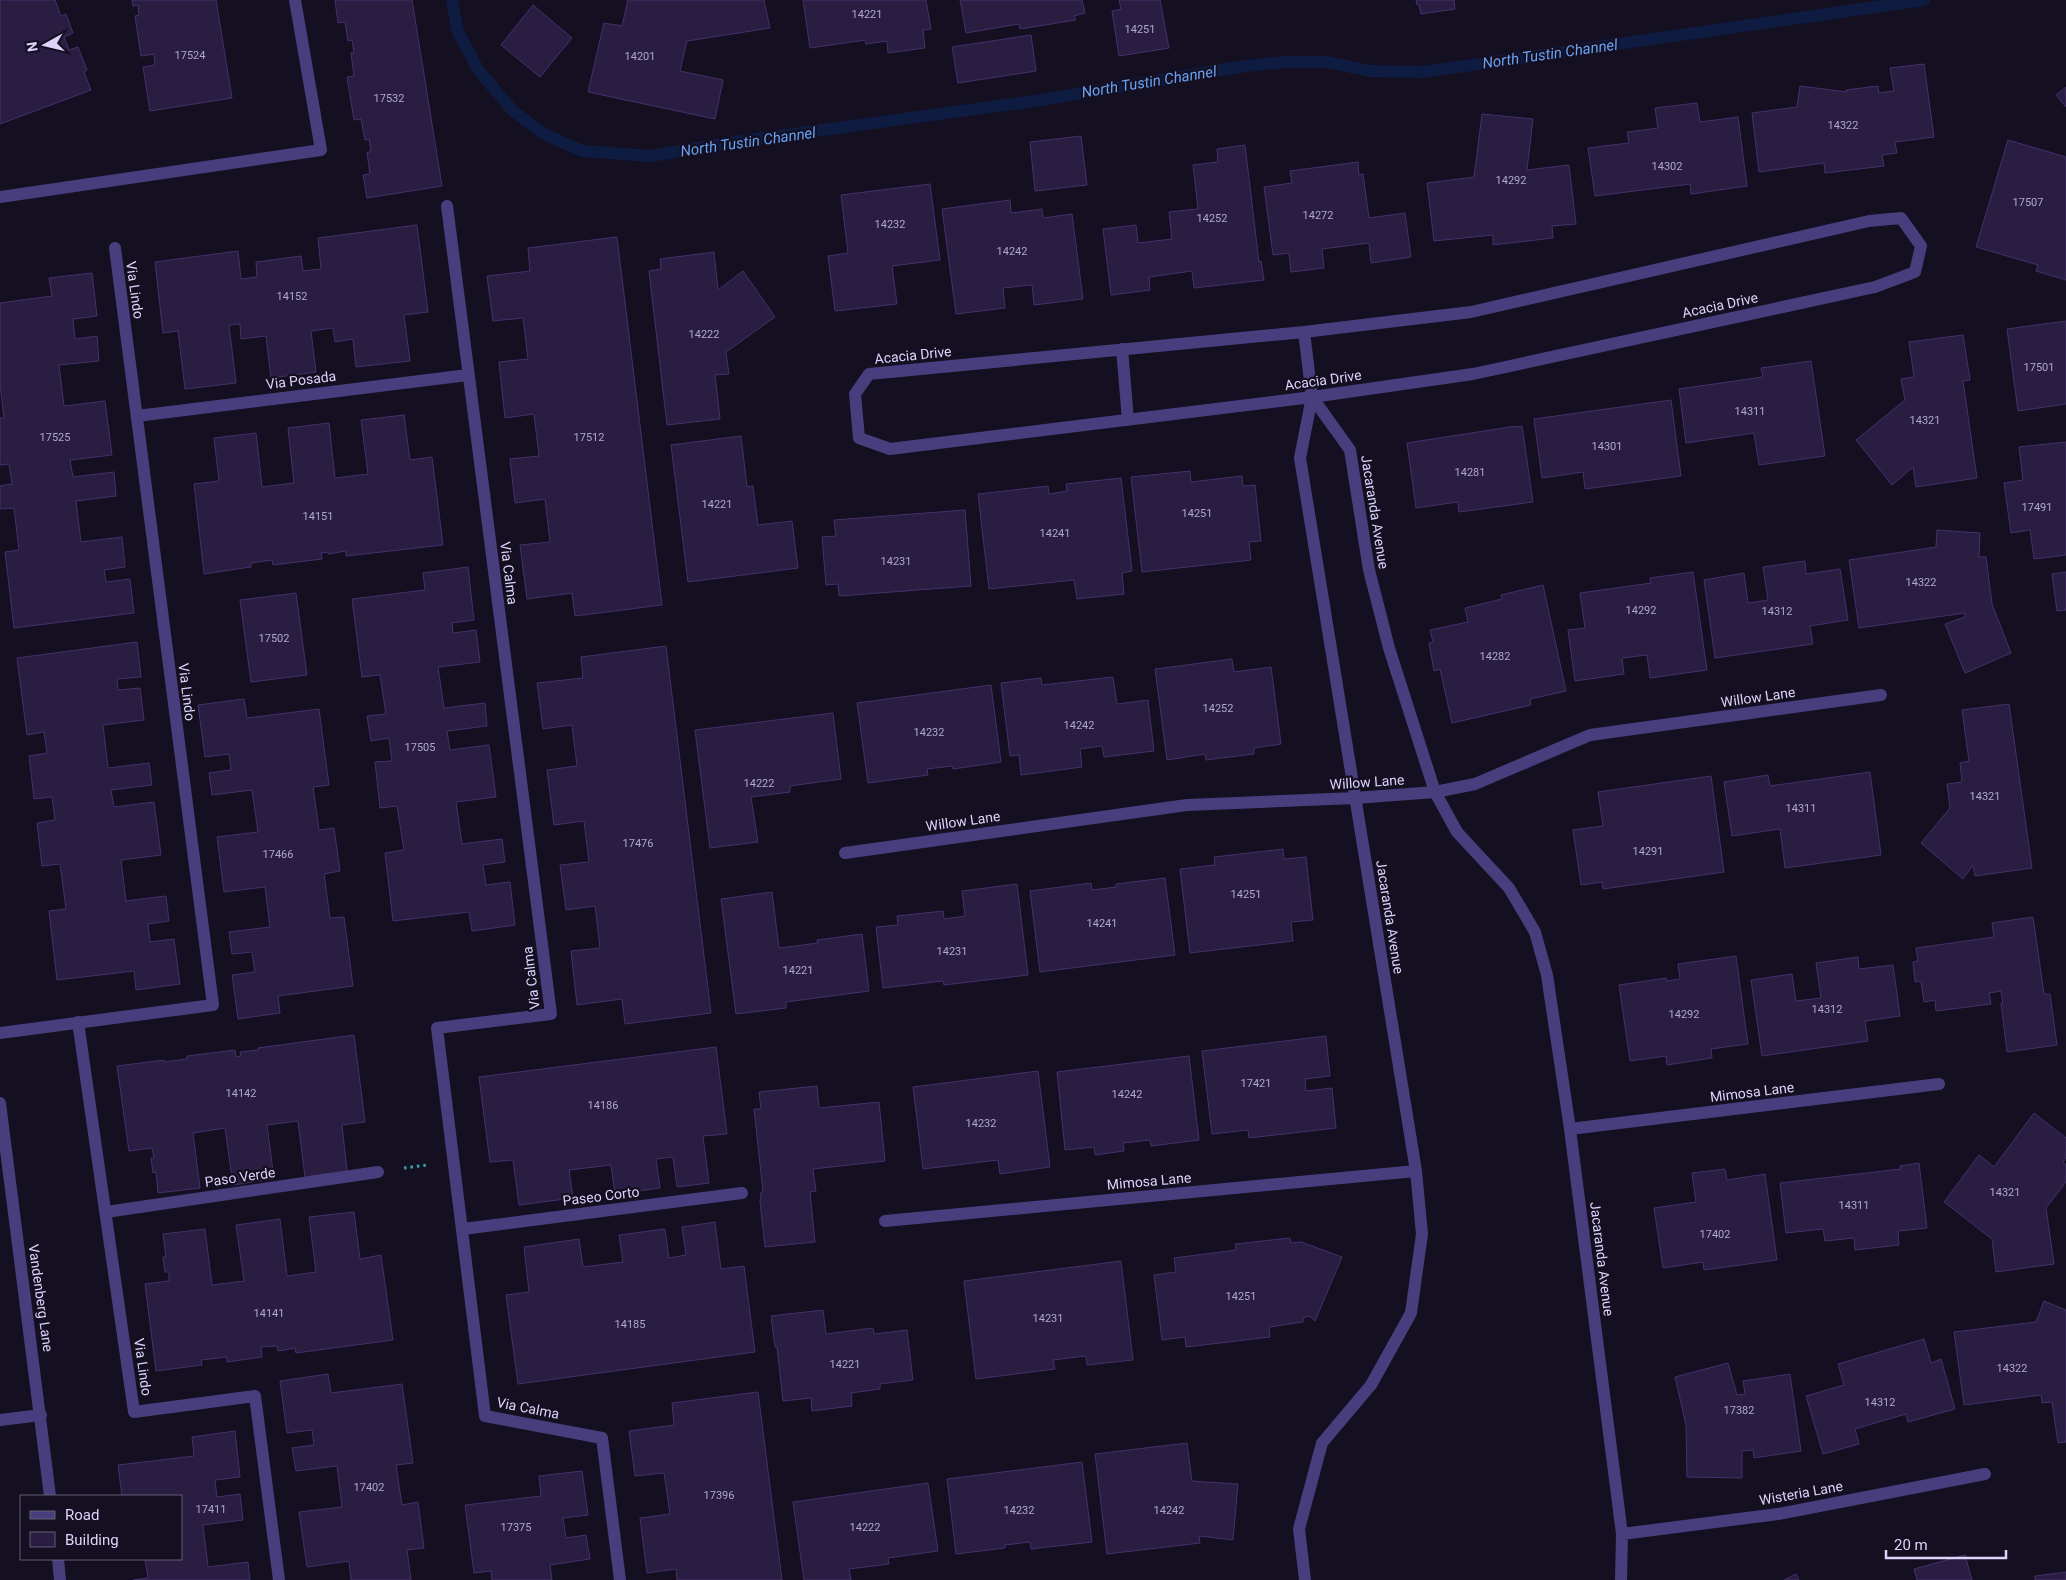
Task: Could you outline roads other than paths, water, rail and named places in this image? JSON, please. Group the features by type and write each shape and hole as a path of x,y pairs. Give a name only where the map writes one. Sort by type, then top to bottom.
{"street":[{"path":"0,197 321,150 295,0"},
{"name":"Via Calma","path":"447,206 551,1014 437,1028 455,1161 485,1416 602,1438 620,1580"},
{"name":"Acacia Drive","path":"1901,218 1921,246 1915,272 1876,287 1473,374 1312,397 890,448 859,438 854,394 869,374 1304,332 1471,312 1870,221 1901,218"},
{"name":"Via Lindo","path":"0,1032 213,1005 114,248"},
{"path":"1304,332 1312,397"},
{"path":"1122,349 1128,420"},
{"name":"Via Posada","path":"137,416 468,375"},
{"name":"Jacaranda Avenue","path":"1312,397 1350,450 1369,570 1389,648 1436,792 1456,832 1509,888 1535,932 1547,975 1570,1129 1622,1534 1621,1580"},
{"name":"Jacaranda Avenue","path":"1305,1580 1299,1529 1322,1443 1371,1385 1411,1313 1422,1234 1416,1171 1300,458 1312,397"},
{"name":"Willow Lane","path":"844,853 1187,804 1355,798 1436,792 1474,784 1590,735 1881,695"},
{"name":"Via Lindo","path":"78,1022 134,1412 255,1396 279,1580"},
{"name":"Mimosa Lane","path":"1570,1129 1938,1084"},
{"name":"Vandenberg Lane","path":"0,1103 50,1495"},
{"name":"Mimosa Lane","path":"885,1221 1416,1171"},
{"name":"Paso Verde","path":"106,1212 378,1172"},
{"name":"Paseo Corto","path":"463,1229 742,1193"},
{"path":"0,1420 41,1415"},
{"name":"Wisteria Lane","path":"1622,1534 1778,1514 1985,1474"},
{"path":"58,1560 60,1580"}],"waterway":[{"name":"North Tustin Channel","path":"452,0 458,32 479,71 513,111 544,134 582,151 651,156 727,143 1035,101 1239,67 1284,62 1327,62 1370,71 1423,72 1924,0"}]}
